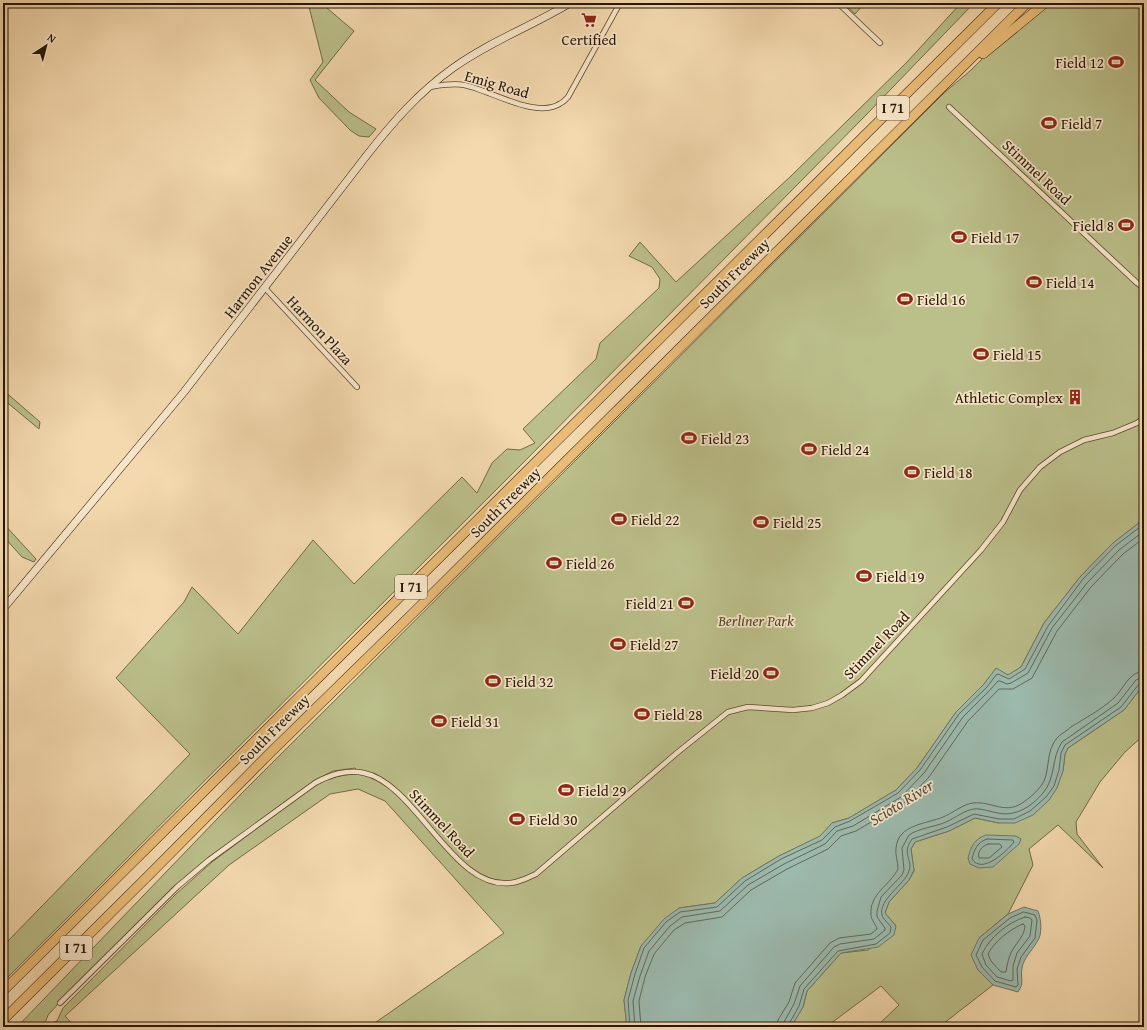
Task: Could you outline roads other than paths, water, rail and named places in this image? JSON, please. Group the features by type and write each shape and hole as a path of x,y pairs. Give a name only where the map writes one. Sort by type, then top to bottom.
{"highway":[{"path":"967,32 988,3"},
{"name":"South Freeway","path":"3,991 915,86 967,32 998,3"},
{"name":"South Freeway","path":"3,1020 155,870 272,751 411,615 1027,3"},
{"path":"943,86 1045,3"}],"main road":[{"name":"Harmon Avenue","path":"3,609 184,392 388,128 408,106 453,68 570,3"}],"street":[{"name":"Emig Road","path":"429,87 446,84 465,85 518,104 531,107 548,108 562,103 568,97 620,3"},
{"path":"838,3 880,43"},
{"name":"Stimmel Road","path":"949,107 1136,283 1144,288"},
{"name":"Harmon Plaza","path":"265,288 357,387"},
{"name":"Stimmel Road","path":"60,1003 177,887 314,783 331,775 349,772 364,773 380,779 396,790 457,858 474,872 490,880 515,882 536,874 678,752 728,712 748,707 793,710 812,708 828,703 861,681 981,550 1003,522 1020,490 1040,467 1060,452 1084,440 1114,433 1137,423 1144,418"}],"water":[{"name":"Scioto River","path":"1144,519 1144,684 1124,710 1068,748 1065,754 1063,771 1057,788 1049,800 1033,815 1015,823 999,823 975,818 949,831 915,842 911,849 914,870 909,880 889,902 885,913 896,926 894,935 878,947 841,953 807,991 803,1007 791,1027 627,1027 624,1000 631,973 641,946 664,919 679,908 715,903 742,878 779,856 820,836 832,823 849,818 896,790 917,768 956,712 984,684 996,668 1008,675 1021,667 1044,623 1080,577 1113,543"},
{"path":"986,835 1016,836 1021,839 1019,844 993,867 979,868 970,864 968,858 970,850 976,841"},
{"path":"1024,907 1038,911 1041,922 1041,931 1039,939 1026,957 1023,964 1022,983 1018,992 993,985 978,970 971,955 979,938 1008,914"}],"place":[{"name":"Certified","path":"589,20"},
{"name":"Field 12","path":"1116,62"},
{"name":"Field 7","path":"1049,123"},
{"name":"Field 8","path":"1126,225"},
{"name":"Field 17","path":"959,237"},
{"name":"Field 14","path":"1034,282"},
{"name":"Field 16","path":"905,299"},
{"name":"Field 15","path":"981,354"},
{"name":"Athletic Complex","path":"1075,397"},
{"name":"Field 23","path":"689,438"},
{"name":"Field 24","path":"809,449"},
{"name":"Field 18","path":"912,472"},
{"name":"Field 22","path":"619,519"},
{"name":"Field 25","path":"761,522"},
{"name":"Field 26","path":"554,563"},
{"name":"Field 19","path":"864,576"},
{"name":"Field 21","path":"686,603"},
{"name":"Field 27","path":"618,644"},
{"name":"Field 20","path":"771,673"},
{"name":"Field 32","path":"493,681"},
{"name":"Field 28","path":"642,714"},
{"name":"Field 31","path":"439,721"},
{"name":"Field 29","path":"566,790"},
{"name":"Field 30","path":"517,819"}],"park label":[{"name":"Berliner Park","path":"756,620"}]}
